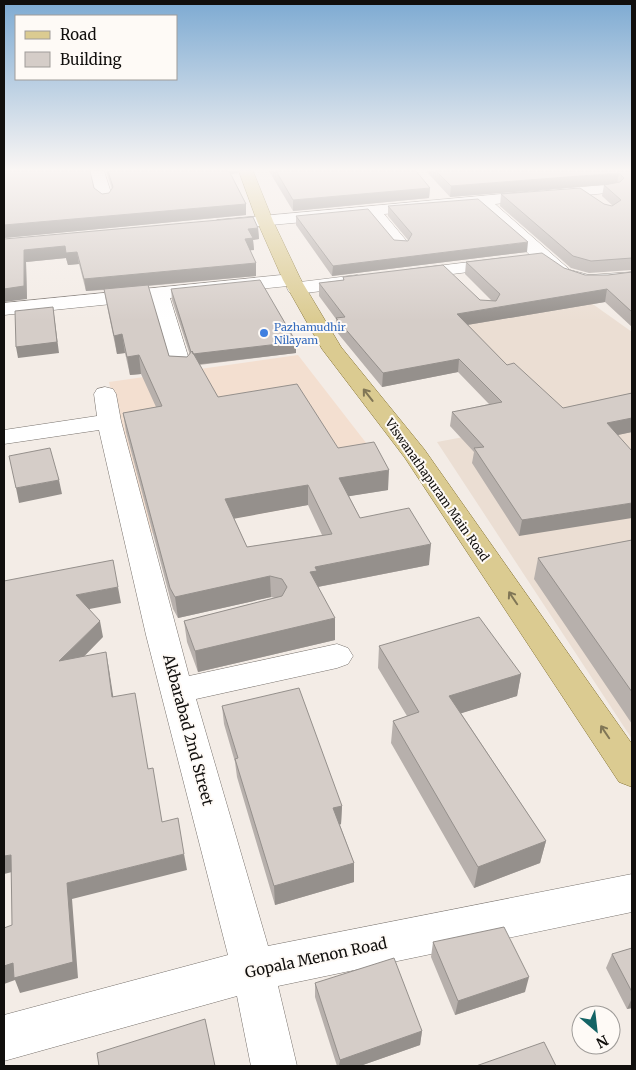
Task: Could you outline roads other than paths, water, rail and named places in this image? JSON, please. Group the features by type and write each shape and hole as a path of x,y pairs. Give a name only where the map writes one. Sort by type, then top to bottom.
{"main road":[{"name":"Viswanathapuram Main Road","path":"265,221 294,284 332,349 415,454 632,772"}],"street":[{"path":"197,227 265,221"},
{"path":"381,221 400,245"},
{"path":"504,221 544,258 575,280 598,281 632,277"},
{"path":"391,276 544,258"},
{"path":"448,270 467,289"},
{"path":"4,309 159,293 372,279"},
{"path":"159,293 181,369"},
{"name":"Akbarabad 2nd Street","path":"4,437 107,407 176,632 178,691 253,970 274,1066"},
{"path":"178,691 337,656"},
{"name":"Gopala Menon Road","path":"4,1038 253,970 632,893"}],"place":[{"name":"Pazhamudhir Nilayam","path":"264,333"}]}
